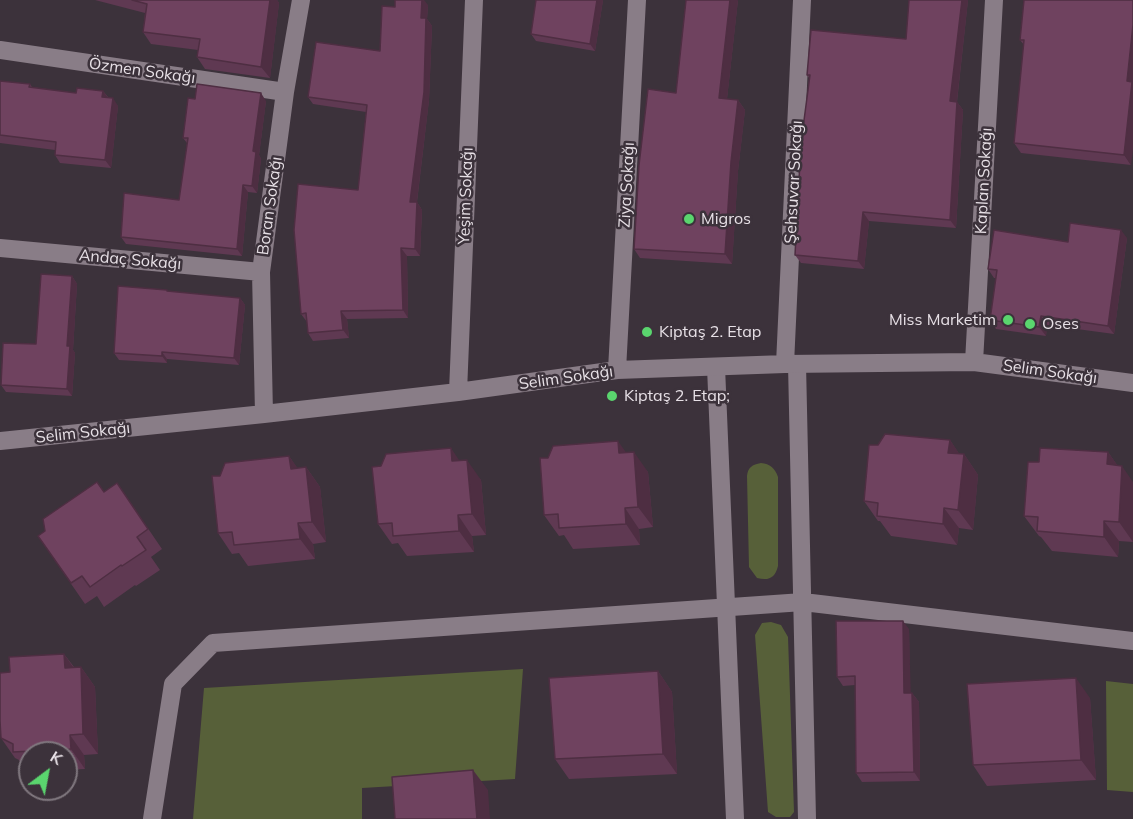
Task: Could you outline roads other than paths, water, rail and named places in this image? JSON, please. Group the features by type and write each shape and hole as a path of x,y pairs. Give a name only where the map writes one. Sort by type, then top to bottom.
{"street":[{"name":"Boran Sokağı","path":"264,414 261,272 285,92 301,0"},
{"name":"Yeşim Sokağı","path":"458,392 474,0"},
{"name":"Ziya Sokağı","path":"617,370 637,0"},
{"name":"Şehsuvar Sokağı","path":"802,0 791,364 803,602 807,819"},
{"name":"Kaplan Sokağı","path":"974,362 994,0"},
{"name":"Özmen Sokağı","path":"0,50 285,92"},
{"name":"Andaç Sokağı","path":"0,248 261,272"},
{"name":"Selim Sokağı","path":"0,441 458,392 617,370 791,364 974,362 1133,383"},
{"path":"716,368 735,819"},
{"path":"152,819 173,684 213,643 803,602 1133,641"}],"place":[{"name":"Migros","path":"689,219"},
{"name":"Miss Marketim","path":"1008,320"},
{"name":"Oses","path":"1030,324"},
{"name":"Kiptaş 2. Etap","path":"647,332"},
{"name":"Kiptaş 2. Etap;","path":"612,396"}]}
